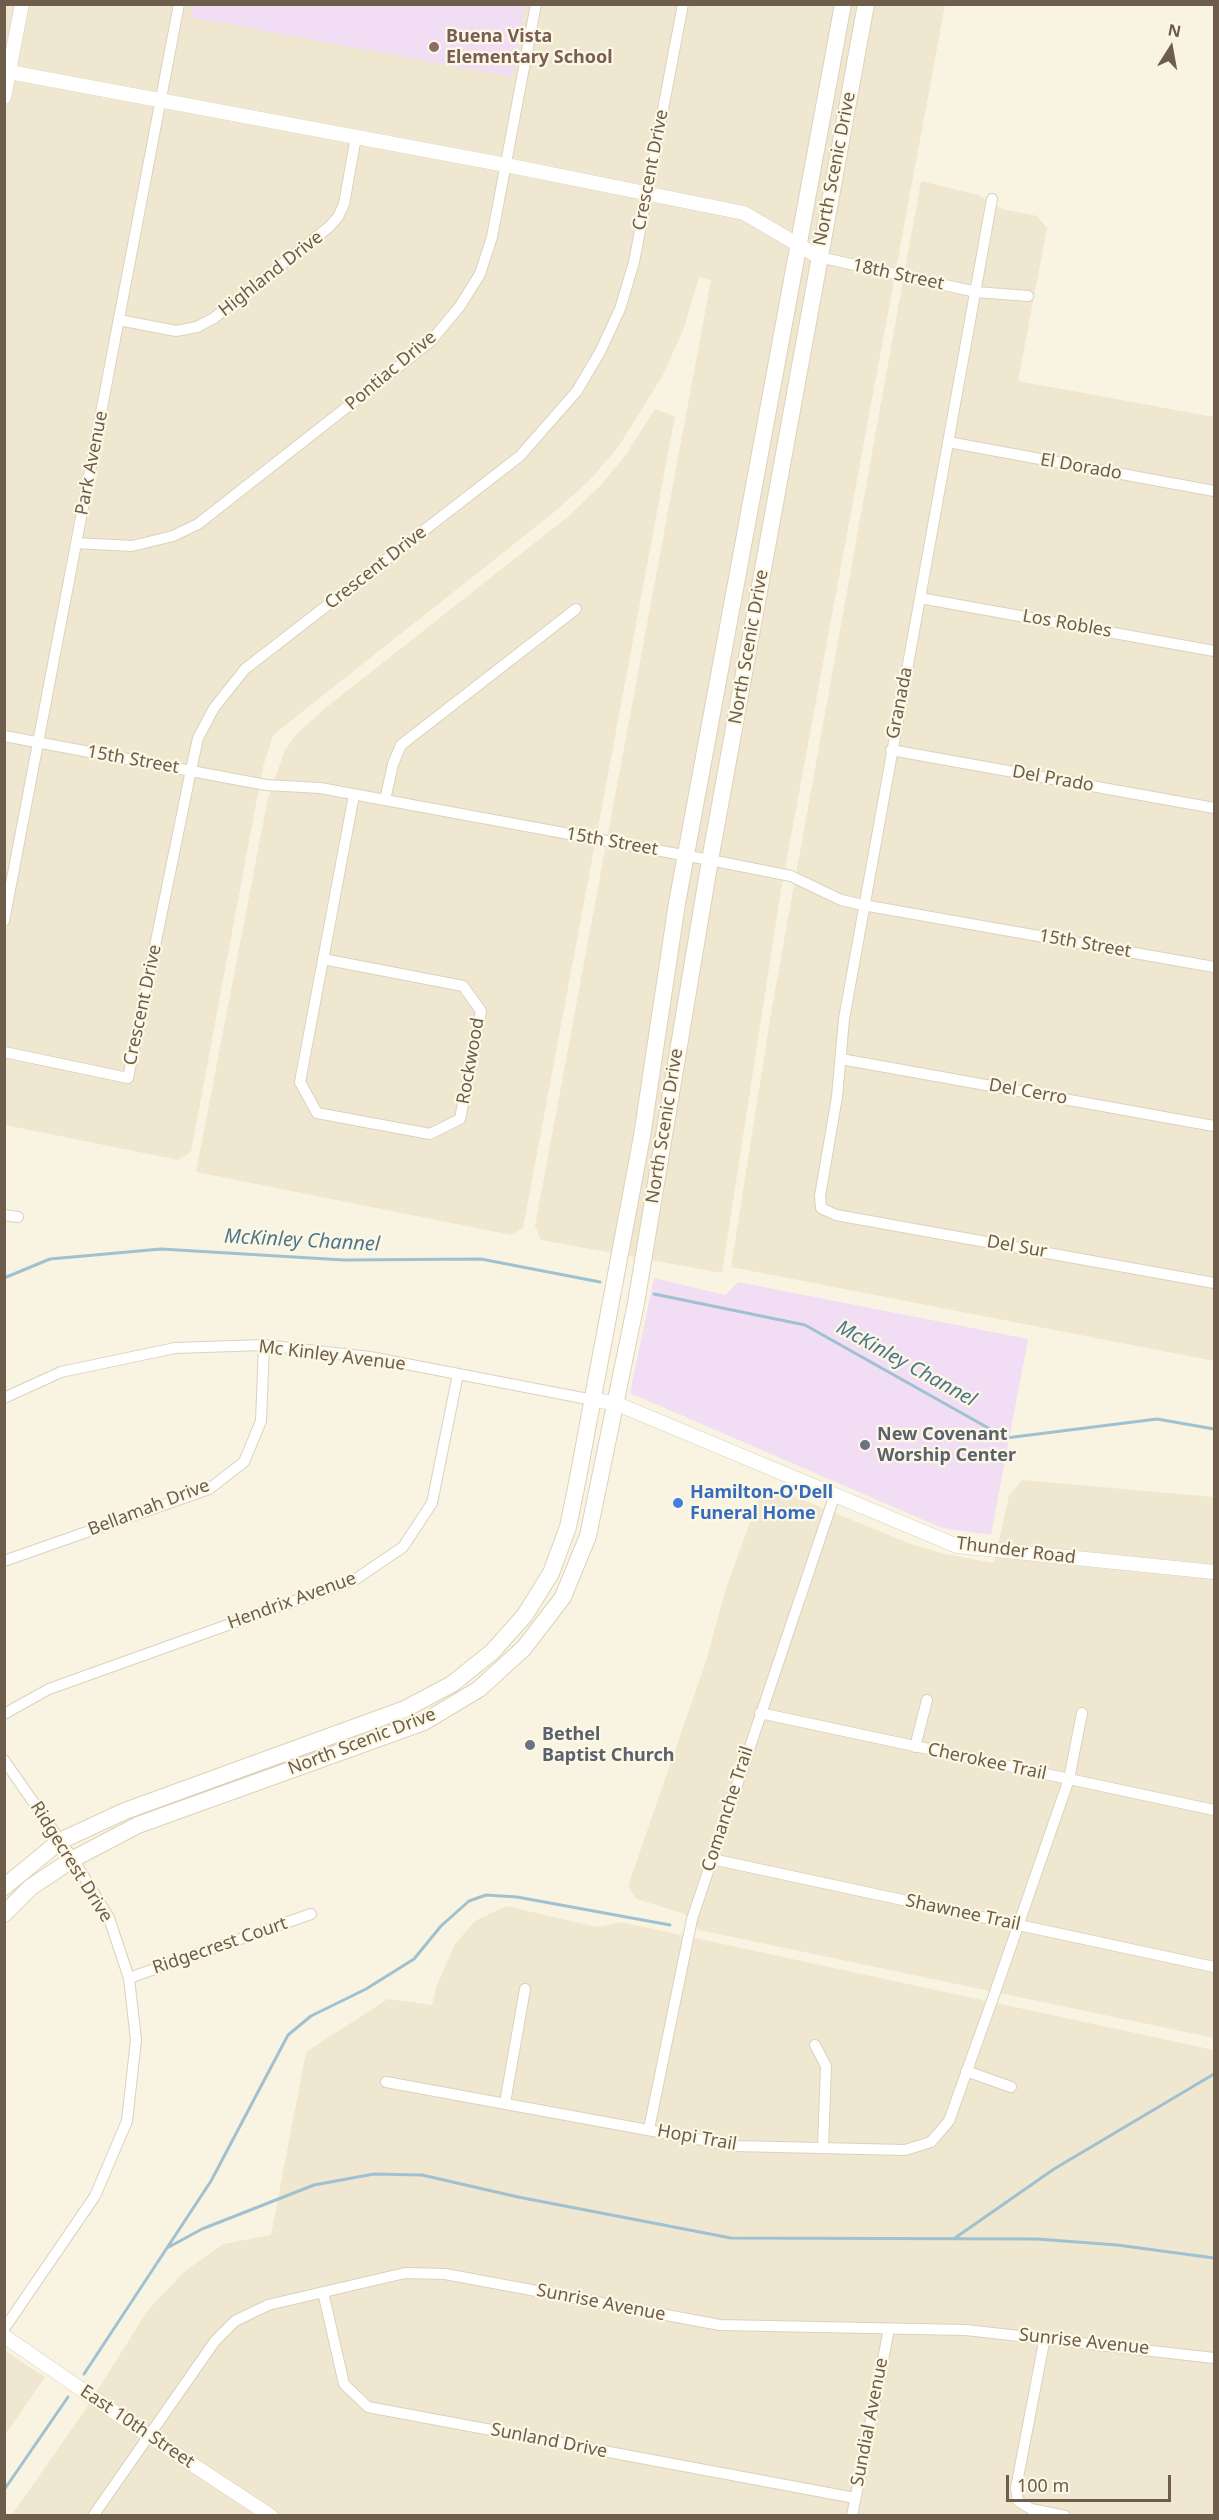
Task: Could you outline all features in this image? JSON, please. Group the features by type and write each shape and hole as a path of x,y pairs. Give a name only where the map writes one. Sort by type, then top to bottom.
{"main road":[{"name":"North Scenic Drive","path":"4,1887 60,1841 125,1811 405,1709 452,1684 492,1652 525,1614 550,1573 567,1527 593,1400 642,1136 686,856 796,246 843,4"},
{"name":"North Scenic Drive","path":"4,1914 31,1887 73,1859 138,1825 424,1722 479,1689 524,1648 563,1597 588,1536 636,1303 710,860 866,4"}],"street":[{"path":"4,97 7,71 22,4"},
{"name":"Park Avenue","path":"4,921 40,743 179,4"},
{"name":"Pontiac Drive","path":"76,543 132,546 173,536 198,524 431,341 460,306 480,274 492,237 536,4"},
{"name":"Crescent Drive","path":"4,1052 128,1078 198,738 214,708 245,669 520,456 577,391 600,352 620,309 634,261 683,4"},
{"path":"7,71 506,165 744,213 796,246 819,257"},
{"name":"Highland Drive","path":"119,320 176,332 197,327 214,318 330,227 338,217 344,204 356,137"},
{"name":"Granada","path":"821,1208 820,1196 842,1059 844,1019 863,905 992,199"},
{"name":"18th Street","path":"819,257 976,292 1028,296"},
{"name":"El Dorado","path":"948,442 1215,491"},
{"name":"Los Robles","path":"920,598 1215,651"},
{"path":"385,800 393,764 401,745 576,609"},
{"name":"15th Street","path":"4,736 266,785 320,789 710,860 791,876 841,900 863,905 1215,967"},
{"name":"Del Prado","path":"891,750 1215,808"},
{"name":"Rockwood","path":"323,959 463,986 481,1011 460,1119 430,1134 317,1113 300,1082 323,959 354,795"},
{"name":"Del Cerro","path":"842,1059 1215,1126"},
{"path":"642,1136 662,1140"},
{"name":"Del Sur","path":"821,1208 836,1215 1215,1283"},
{"path":"4,1215 18,1217"},
{"name":"Mc Kinley Avenue","path":"4,1398 62,1372 174,1348 264,1345 370,1357 593,1400"},
{"name":"Bellamah Drive","path":"4,1561 209,1489 244,1462 261,1421 264,1345"},
{"name":"Hendrix Avenue","path":"4,1714 49,1689 356,1580 403,1547 432,1503 458,1374"},
{"name":"Thunder Road","path":"593,1400 615,1403 834,1497 957,1546 1215,1572"},
{"name":"Comanche Trail","path":"649,2129 688,1934 834,1497"},
{"path":"915,1747 927,1700"},
{"name":"Cherokee Trail","path":"760,1713 1215,1810"},
{"name":"Hopi Trail","path":"386,2082 735,2146 905,2150 931,2142 949,2121 1018,1925 1069,1779 1082,1713"},
{"path":"338,1733 345,1750"},
{"name":"Ridgecrest Drive","path":"4,1760 73,1859 109,1917 129,1978 136,2040 127,2121 95,2196 4,2329"},
{"name":"Shawnee Trail","path":"712,1859 1215,1967"},
{"name":"Ridgecrest Court","path":"129,1978 310,1914"},
{"path":"506,2103 525,1989"},
{"path":"815,2045 826,2066 823,2147"},
{"path":"966,2071 1011,2087"},
{"name":"Sunrise Avenue","path":"93,2516 215,2341 235,2320 268,2305 405,2273 445,2274 720,2325 966,2330 1045,2337 1215,2358"},
{"name":"Sunland Drive","path":"324,2292 344,2384 368,2407 855,2498"},
{"name":"Sundial Avenue","path":"852,2516 889,2329"},
{"name":"East 10th Street","path":"4,2336 149,2436 271,2515"},
{"path":"1045,2337 1016,2488 1018,2501 1031,2509 1065,2516"}],"shaded area":[{"name":"Buena Vista Elementary School","path":"194,4 525,5 512,77 191,17"},
{"path":"4,5 945,5 781,890 722,1273 541,1240 535,1226 711,280 699,277 684,328 663,375 619,446 589,481 552,514 273,735 263,767 191,1152 178,1160 5,1125"},
{"path":"921,181 978,195 1002,209 1037,216 1047,228 1018,381 1214,417 1214,1361 731,1267 772,1007"},
{"path":"655,409 675,416 523,1228 511,1235 196,1172 268,798 285,750 297,733 328,706 570,515 600,486 625,456"},
{"path":"654,1278 725,1295 738,1282 1028,1339 991,1535 942,1528 630,1393"},
{"path":"1022,1480 1214,1497 1214,2038 699,1930 685,1914 636,1899 628,1886 706,1661 726,1588 764,1484 911,1544 945,1554 994,1563 1009,1495"},
{"path":"506,1906 597,1927 621,1922 1214,2050 1214,2515 11,2516 81,2416 148,2310 185,2271 223,2244 271,2235 306,2052 388,1999 432,2005 437,1985 455,1944 475,1921"},
{"path":"5,2351 45,2377 5,2435"}],"waterway":[{"name":"McKinley Channel","path":"4,1278 50,1259 161,1249 344,1260 481,1259 600,1282"},
{"name":"McKinley Channel","path":"654,1294 805,1325 1006,1438 1157,1419 1214,1429"},
{"path":"84,2374 211,2181 288,2035 311,2016 366,1989 414,1959 441,1926 469,1901 486,1895 517,1897 670,1925"},
{"path":"955,2238 1054,2169 1214,2074"},
{"path":"167,2248 202,2229 314,2185 374,2174 422,2175 518,2197 731,2238 1037,2239 1117,2245 1214,2258"},
{"path":"4,2490 68,2397"}],"place":[{"name":"Buena Vista Elementary School","path":"434,47"},
{"name":"New Covenant Worship Center","path":"865,1445"},
{"name":"Hamilton-O'Dell Funeral Home","path":"678,1503"},
{"name":"Bethel Baptist Church","path":"530,1745"}]}
